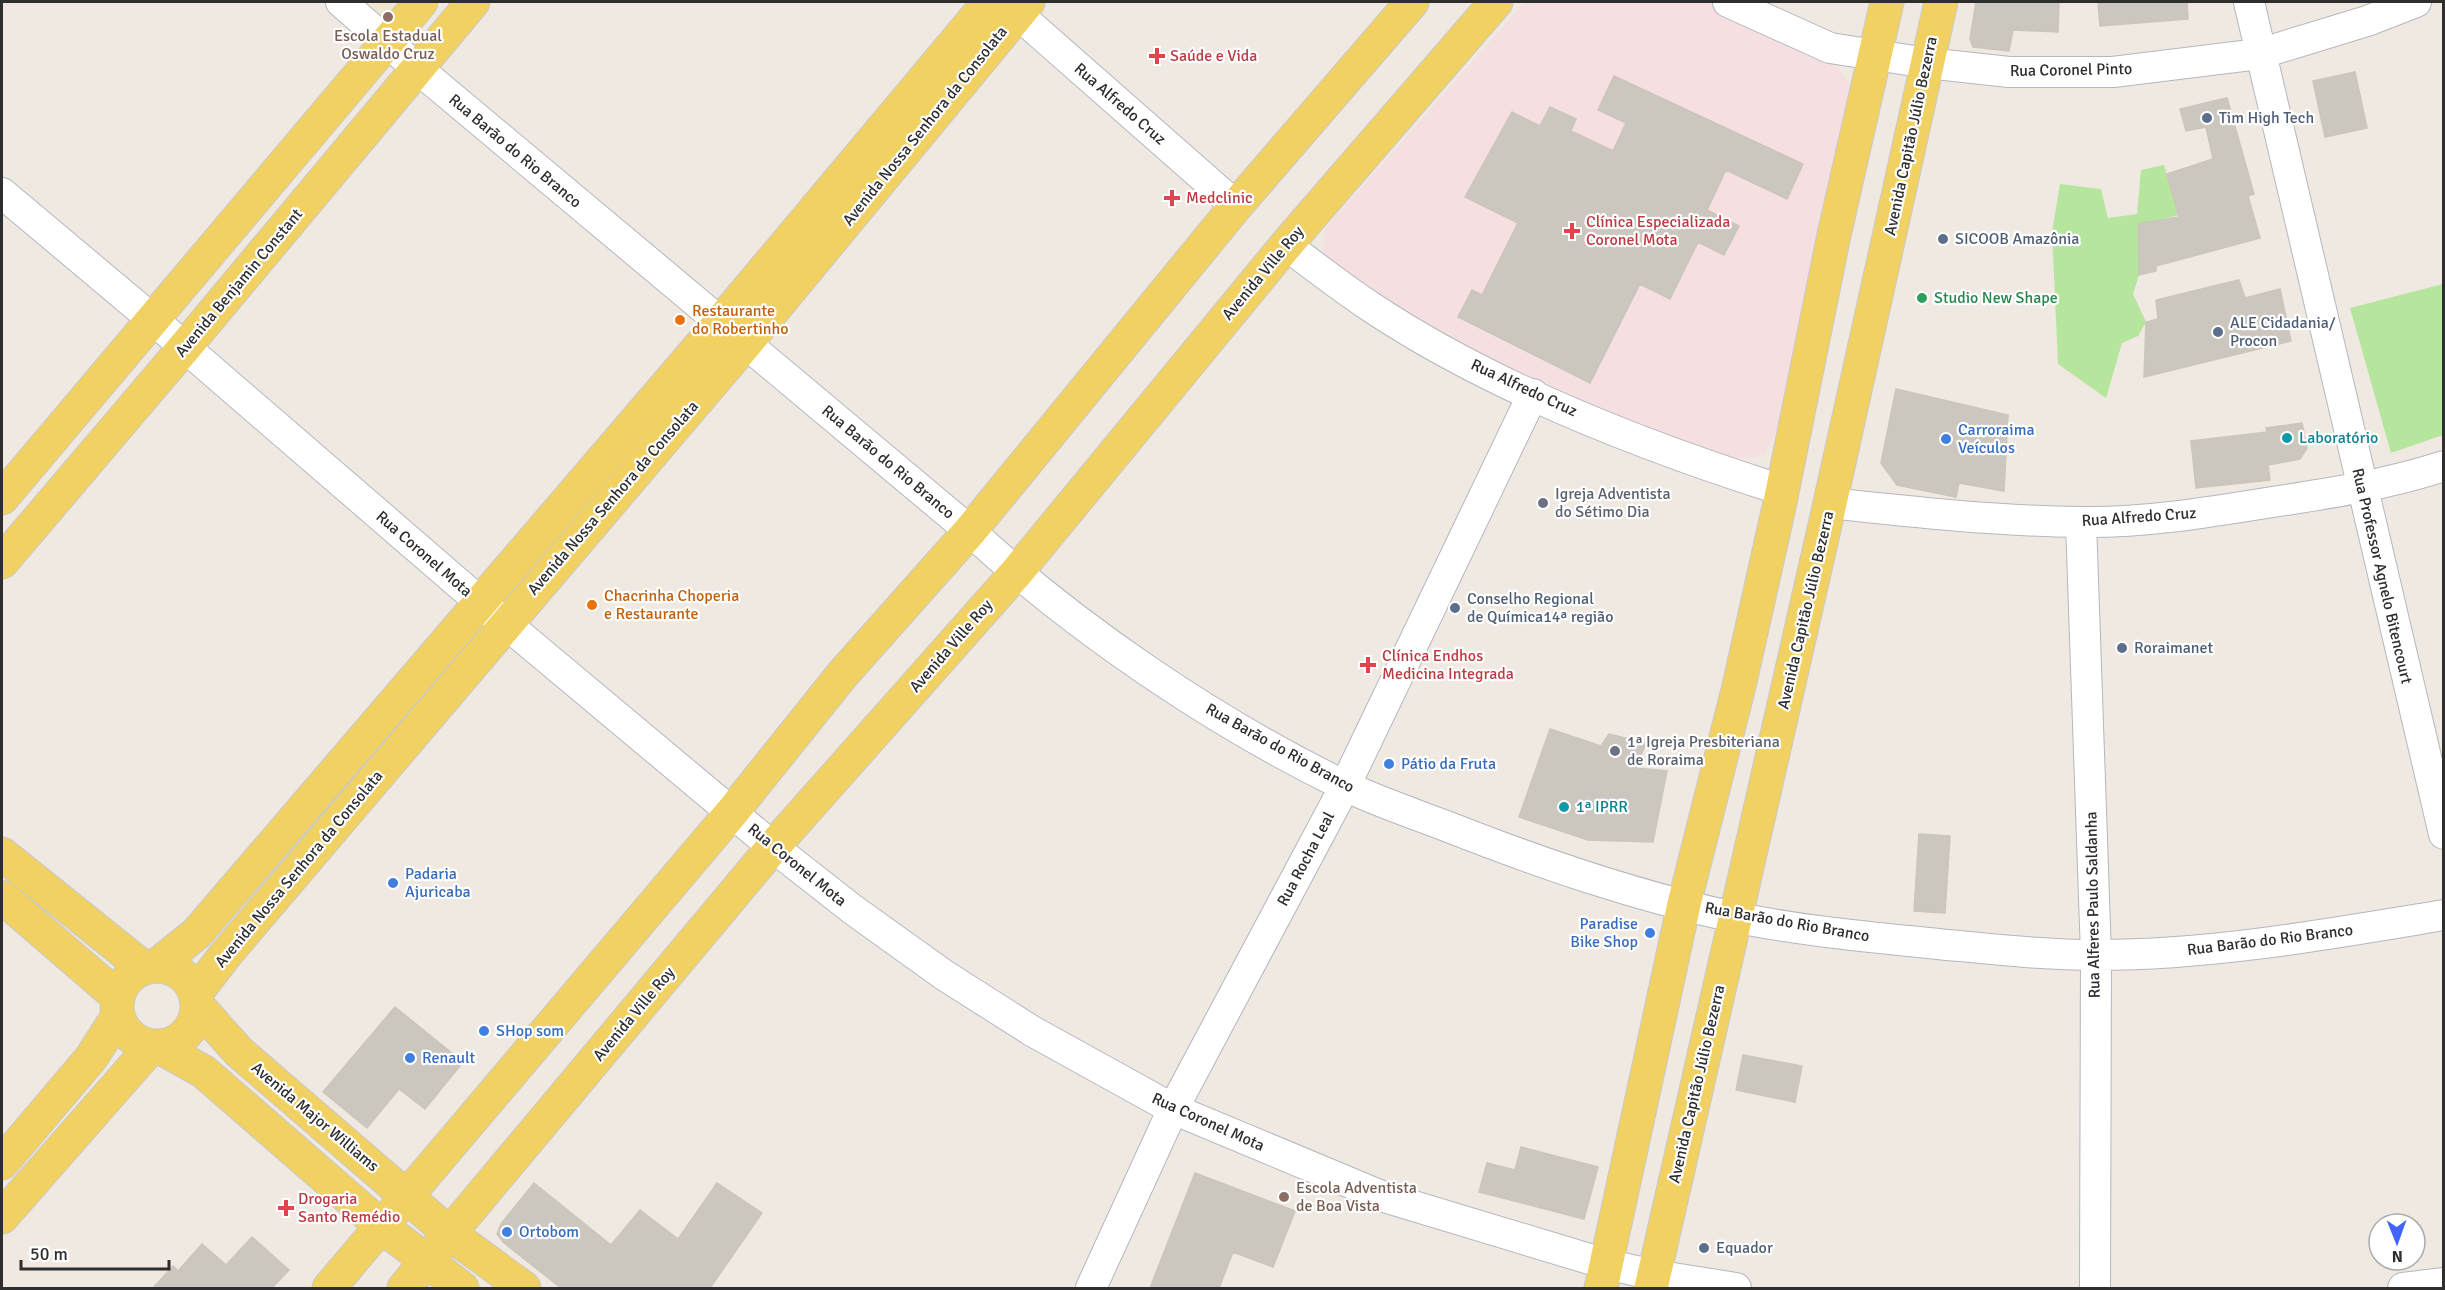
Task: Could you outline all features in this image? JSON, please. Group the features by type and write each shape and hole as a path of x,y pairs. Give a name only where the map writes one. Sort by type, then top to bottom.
{"main road":[{"path":"2,498 421,2"},
{"name":"Avenida Benjamin Constant","path":"2,562 473,2"},
{"path":"328,1288 733,812 842,675 970,531 1236,206 1412,2"},
{"name":"Avenida Ville Roy","path":"404,1288 773,847 1016,573 1286,245 1496,2"},
{"path":"1603,1276 1684,904 1739,686 1834,235 1887,2"},
{"name":"Avenida Capitão Júlio Bezerra","path":"1653,1282 1941,2"},
{"name":"Avenida Nossa Senhora da Consolata","path":"150,967 197,933 720,323 1009,5"},
{"name":"Avenida Nossa Senhora da Consolata","path":"197,1000 226,954 746,343 1009,5"},
{"path":"2,854 150,967"},
{"path":"2,897 118,1007 130,1036 155,1046 204,1072 381,1226 426,1263 462,1288"},
{"path":"2,1162 91,1058 118,1007 127,980 150,967 169,967 181,973 190,982 197,1000 196,1018 186,1034 171,1044 155,1046 2,1218"},
{"name":"Avenida Major Williams","path":"197,1000 239,1052 450,1234 524,1288"}],"street":[{"name":"Rua Barão do Rio Branco","path":"341,2 970,531 1016,573 1155,676 1344,786 1529,858 1684,904 1735,917 1872,937 1983,948 2096,955 2194,950 2315,937 2444,915"},
{"name":"Rua Coronel Pinto","path":"1728,2 1830,48 1927,63 2009,72 2113,72 2259,54 2367,21 2416,2"},
{"name":"Rua Professor Agnelo Bitencourt","path":"2248,2 2444,834"},
{"name":"Rua Alfredo Cruz","path":"1009,5 1236,206"},
{"name":"Rua Coronel Mota","path":"2,193 480,602 773,847 852,909 944,975 1032,1030 1173,1109 1384,1197 1603,1276 1736,1288"},
{"name":"Rua Alfredo Cruz","path":"1286,245 1371,308 1453,355 1533,394 1691,461 1782,490"},
{"name":"Rua Rocha Leal","path":"1091,1288 1173,1109 1344,786 1533,394"},
{"name":"Rua Alfredo Cruz","path":"1830,503 1964,517 2081,522 2208,512 2362,488 2444,466"},
{"name":"Rua Alferes Paulo Saldanha","path":"2081,522 2096,955 2095,1288"},
{"path":"2403,1288 2444,1283"}],"shaded area":[{"name":"Escola Estadual Oswaldo Cruz","path":"353,2 418,2 390,33"},
{"name":"Clínica Especializada Coronel Mota","path":"1525,2 1706,2 1827,58 1842,72 1851,89 1779,426 1764,455 1730,460 1537,384 1378,300 1323,257 1325,229"}],"green space":[{"path":"2164,165 2179,215 2156,221 2133,294 2146,322 2138,336 2122,343 2106,398 2058,364 2052,232 2060,184 2101,189 2108,218 2137,214 2141,170"},
{"path":"2443,284 2443,435 2391,453 2350,308"}],"building":[{"path":"1976,2 2059,2 2058,32 2013,30 2009,51 1973,47 1970,39"},
{"path":"2098,2 2187,2 2188,19 2100,26"},
{"path":"2355,72 2367,128 2325,137 2313,81"},
{"path":"1614,76 1803,164 1787,199 1726,170 1707,210 1739,226 1724,255 1698,242 1670,299 1640,284 1590,383 1458,317 1472,290 1482,295 1518,223 1465,197 1512,112 1540,126 1550,107 1576,119 1571,131 1613,151 1626,123 1598,110"},
{"path":"2227,98 2254,194 2248,196 2260,238 2156,266 2156,271 2139,275 2138,224 2179,217 2167,174 2213,159 2206,127 2186,131 2180,109"},
{"name":"ALE Cidadania/ Procon","path":"2239,280 2245,298 2280,289 2291,341 2144,377 2146,322 2158,319 2156,300"},
{"name":"Carroraima Veículos","path":"1896,389 2008,415 2004,491 1959,483 1956,497 1897,485 1881,463"},
{"path":"2302,423 2307,448 2300,459 2268,465 2270,480 2196,488 2191,441 2267,432 2266,428"},
{"path":"1550,729 1601,746 1609,734 1646,743 1636,768 1667,771 1653,842 1588,840 1519,817"},
{"path":"1919,834 1950,836 1945,913 1914,911"},
{"name":"Renault","path":"395,1007 463,1062 425,1109 399,1089 367,1128 323,1092"},
{"path":"1743,1055 1802,1066 1795,1102 1736,1090"},
{"path":"1521,1147 1598,1167 1584,1219 1479,1192 1487,1163 1515,1170"},
{"path":"1195,1173 1295,1211 1273,1267 1233,1252 1219,1288 1150,1288"},
{"path":"534,1183 611,1245 640,1210 678,1239 717,1183 762,1213 710,1288 561,1288 503,1242 497,1234 501,1224"},
{"path":"252,1237 289,1270 272,1288 153,1288 173,1266 178,1271 202,1244 226,1265"}],"place":[{"name":"Escola Estadual Oswaldo Cruz","path":"388,17"},
{"name":"Saúde e Vida","path":"1157,56"},
{"name":"Tim High Tech","path":"2207,118"},
{"name":"Medclinic","path":"1172,198"},
{"name":"Clínica Especializada Coronel Mota","path":"1572,231"},
{"name":"SICOOB Amazônia","path":"1943,239"},
{"name":"Studio New Shape","path":"1922,298"},
{"name":"Restaurante do Robertinho","path":"680,320"},
{"name":"ALE Cidadania/ Procon","path":"2218,332"},
{"name":"Laboratório","path":"2287,438"},
{"name":"Carroraima Veículos","path":"1946,439"},
{"name":"Igreja Adventista do Sétimo Dia","path":"1543,503"},
{"name":"Chacrinha Choperia e Restaurante","path":"592,605"},
{"name":"Conselho Regional de Química14ª região","path":"1455,608"},
{"name":"Roraimanet","path":"2122,648"},
{"name":"Clínica Endhos Medicina Integrada","path":"1368,665"},
{"name":"1ª Igreja Presbiteriana de Roraima","path":"1615,751"},
{"name":"Pátio da Fruta","path":"1389,764"},
{"name":"1ª IPRR","path":"1564,807"},
{"name":"Padaria Ajuricaba","path":"393,883"},
{"name":"Paradise Bike Shop","path":"1650,933"},
{"name":"SHop som","path":"484,1031"},
{"name":"Renault","path":"410,1058"},
{"name":"Escola Adventista de Boa Vista","path":"1284,1197"},
{"name":"Drogaria Santo Remédio","path":"286,1208"},
{"name":"Ortobom","path":"507,1232"},
{"name":"Equador","path":"1704,1248"}]}
